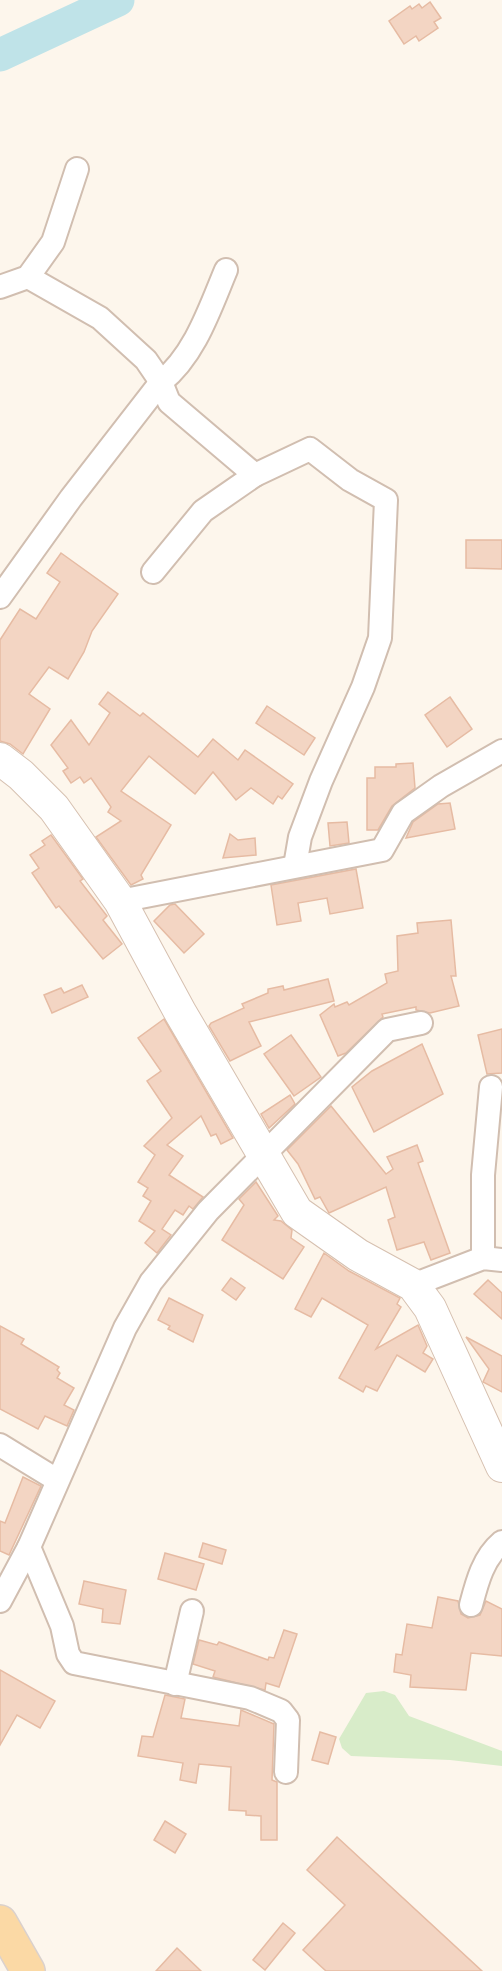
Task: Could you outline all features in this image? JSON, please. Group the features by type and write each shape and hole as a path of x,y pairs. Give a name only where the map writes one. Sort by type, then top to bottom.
{"main road":[{"path":"0,1922 28,1971"}],"street":[{"path":"0,287 28,277 53,242 77,169"},
{"path":"0,597 71,498 161,382 173,373 201,328 226,270"},
{"path":"28,277 100,318 146,360 161,382 169,402 255,475"},
{"path":"153,572 203,511 255,475 310,449 350,480 386,500 380,638 363,687 316,792 300,837 295,866"},
{"path":"120,901 382,850 403,813 441,786 502,751"},
{"path":"0,759 21,775 54,808 120,901 180,1012 297,1212 358,1255 414,1285 430,1308 502,1466"},
{"path":"0,1600 28,1547 125,1328 151,1282 208,1211 387,1030 421,1023"},
{"path":"414,1285 493,1259 483,1175 492,1087"},
{"path":"0,1445 57,1480"},
{"path":"471,1605 479,1575 490,1553 502,1542"},
{"path":"28,1547 62,1626 68,1654 74,1663 250,1698 281,1711 288,1720 286,1772"},
{"path":"175,1684 192,1611"}],"green space":[{"path":"384,1691 395,1695 409,1716 502,1751 502,1766 450,1760 351,1756 342,1748 339,1739 366,1693"}],"building":[{"path":"430,2 441,18 434,22 438,28 419,41 416,36 404,44 389,21 410,6 412,9 419,4 422,8"},
{"path":"466,540 502,540 502,569 466,568"},
{"path":"61,553 118,594 92,631 84,652 68,679 49,667 29,694 50,709 23,754 10,744 0,741 0,640 20,609 36,619 60,582 47,573"},
{"path":"108,692 140,716 143,713 198,757 213,739 238,760 245,750 293,784 282,799 278,796 273,804 251,788 236,800 213,772 195,794 149,756 121,791 171,825 141,875 143,879 131,885 96,837 121,821 108,812 111,807 91,778 84,783 80,777 71,783 63,771 68,768 51,745 71,720 89,745 110,713 99,704"},
{"path":"450,697 472,729 447,747 425,715"},
{"path":"267,706 315,738 304,755 256,723"},
{"path":"413,763 415,788 392,806 378,830 367,830 367,778 375,778 375,767 396,767 396,764"},
{"path":"450,803 455,829 406,838 413,822 438,804"},
{"path":"347,822 349,843 330,846 328,823"},
{"path":"230,834 238,840 255,838 256,855 223,858"},
{"path":"51,835 83,879 80,881 107,916 103,920 122,944 103,959 59,906 56,908 32,873 39,868 30,855 45,845 42,841"},
{"path":"356,869 363,908 330,914 327,898 298,903 301,921 277,925 271,885"},
{"path":"175,904 204,934 184,953 154,921 170,905"},
{"path":"451,920 456,976 451,976 459,1006 430,1013 416,1010 416,1007 382,1014 383,1017 346,1053 338,1056 320,1015 334,1004 335,1007 347,1002 349,1005 387,983 385,974 398,971 397,936 418,933 417,923"},
{"path":"328,979 334,1001 249,1022 261,1046 230,1061 209,1026 244,1008 242,1004 268,993 268,989 283,986 284,990"},
{"path":"82,985 88,997 52,1013 44,995 61,988 64,993"},
{"path":"164,1019 233,1138 221,1144 216,1134 211,1136 201,1116 167,1145 183,1156 169,1175 203,1197 193,1209 189,1206 183,1215 175,1210 162,1229 171,1235 157,1253 145,1243 155,1231 139,1221 151,1201 143,1196 148,1188 138,1182 155,1155 144,1146 172,1118 147,1081 161,1071 138,1038"},
{"path":"502,1029 502,1073 487,1074 478,1035"},
{"path":"291,1035 321,1077 294,1096 264,1054"},
{"path":"422,1044 443,1094 374,1132 352,1087 372,1071"},
{"path":"290,1095 295,1104 269,1128 261,1114"},
{"path":"331,1106 386,1174 393,1169 387,1157 417,1145 423,1161 418,1163 450,1253 431,1260 424,1242 397,1250 388,1220 395,1217 386,1187 329,1213 320,1197 315,1199 298,1164 287,1150"},
{"path":"256,1182 278,1216 274,1220 281,1221 292,1230 291,1238 304,1247 283,1279 222,1240 244,1205 239,1199"},
{"path":"324,1253 349,1271 400,1298 397,1304 401,1307 376,1349 418,1325 427,1346 423,1353 433,1359 425,1372 397,1355 377,1391 366,1386 363,1392 339,1378 368,1325 322,1298 311,1317 295,1309"},
{"path":"231,1278 245,1288 236,1300 222,1290"},
{"path":"488,1280 502,1293 502,1319 474,1294"},
{"path":"169,1298 203,1315 193,1342 168,1329 170,1326 158,1320"},
{"path":"0,1326 24,1339 21,1344 59,1367 57,1370 60,1373 57,1378 74,1388 64,1405 74,1410 67,1426 45,1416 38,1429 0,1409"},
{"path":"466,1337 502,1356 502,1392 483,1382 489,1369"},
{"path":"23,1477 41,1486 9,1555 0,1551 0,1521 5,1523"},
{"path":"203,1543 226,1550 222,1564 199,1557"},
{"path":"165,1553 204,1564 196,1590 158,1579"},
{"path":"84,1581 126,1590 120,1624 102,1622 103,1609 79,1604"},
{"path":"438,1597 458,1601 461,1614 468,1618 480,1615 486,1601 502,1609 502,1656 471,1653 466,1690 410,1687 411,1675 394,1672 396,1654 402,1655 407,1624 432,1628"},
{"path":"284,1630 297,1634 279,1687 266,1683 265,1690 213,1677 215,1671 193,1664 199,1640 217,1645 219,1642 268,1660 269,1657 274,1658"},
{"path":"0,1670 55,1701 40,1728 17,1715 0,1745"},
{"path":"165,1695 185,1699 181,1718 239,1726 241,1710 274,1724 272,1780 277,1782 277,1840 261,1840 261,1816 246,1815 246,1811 229,1810 231,1767 199,1764 196,1783 180,1780 183,1763 138,1756 142,1736 153,1737"},
{"path":"320,1732 336,1737 328,1764 312,1760"},
{"path":"165,1821 186,1834 175,1853 154,1840"},
{"path":"337,1837 482,1971 326,1971 303,1950 345,1905 307,1870"},
{"path":"283,1923 295,1933 265,1970 253,1960"},
{"path":"177,1948 201,1971 156,1971"}],"waterway":[{"path":"0,55 118,0"}]}
